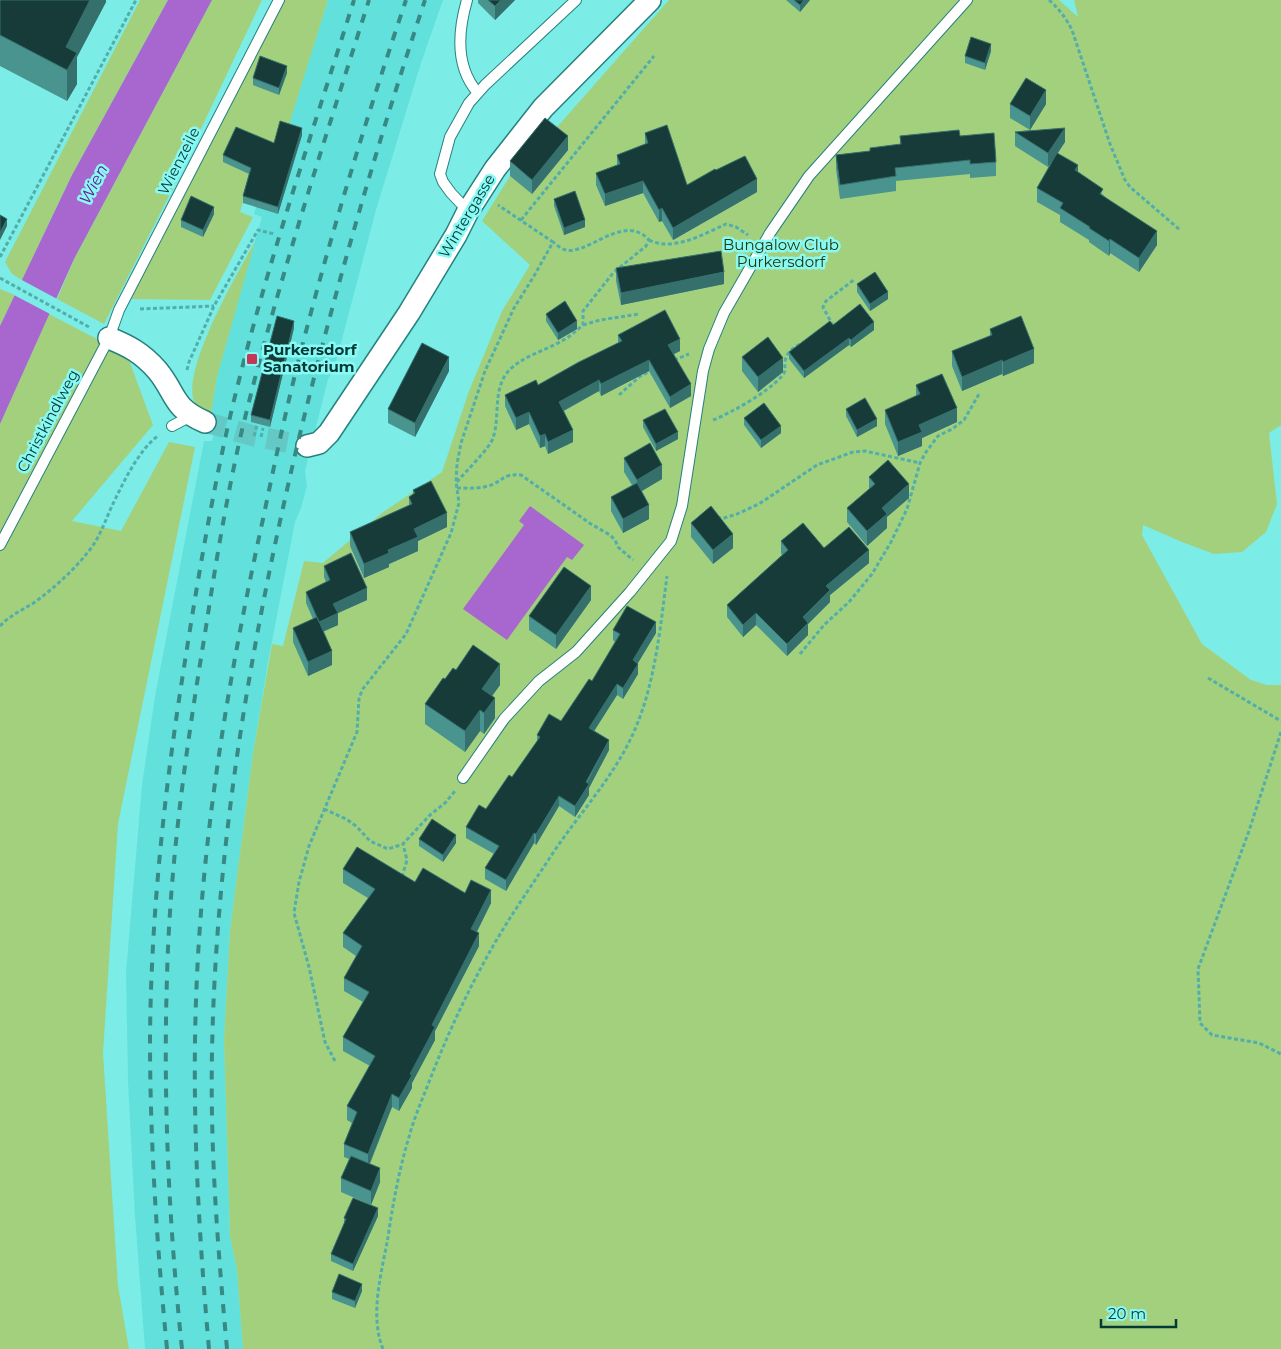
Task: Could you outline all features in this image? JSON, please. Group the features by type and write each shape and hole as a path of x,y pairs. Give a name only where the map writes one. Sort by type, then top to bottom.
{"street":[{"name":"Wintergasse","path":"307,446 319,443 329,433 409,313 468,211 495,169 543,108 650,0"},
{"path":"103,334 133,348 157,370 191,414"}],"lane":[{"name":"Wienzeile","path":"103,334 120,310 279,0"},
{"path":"467,0 461,36 461,60 468,79 478,93"},
{"path":"468,211 451,193 440,174 450,137 469,103 478,93 576,0"},
{"path":"463,778 504,719 539,681 576,652 671,541 680,518 703,371 709,349 724,313 770,232 809,176 967,0"},
{"name":"Christkindlweg","path":"0,545 103,334"},
{"path":"172,426 191,414"}],"path":[{"path":"0,257 136,0"},
{"path":"1049,0 1059,8 1072,30 1110,144 1125,180 1130,187 1180,230"},
{"path":"521,220 654,56"},
{"path":"480,193 564,250 572,250 593,243 616,232 637,231 658,244 674,243 704,234 726,224 736,227 762,247"},
{"path":"191,414 189,362 214,306 258,230 274,234"},
{"path":"583,325 583,311 613,273 646,246 649,240"},
{"path":"335,1061 325,1042 309,967 294,913 299,882 309,846 357,732 359,699 362,690 406,634 451,533 459,503 456,482 461,443 485,371 514,308 553,242"},
{"path":"0,278 103,334"},
{"path":"831,330 833,326 823,307 826,301 855,279"},
{"path":"120,310 214,306"},
{"path":"456,482 489,446 493,438 501,387 506,375 519,363 565,339 583,325 600,320 639,314"},
{"path":"694,427 724,416 759,395 783,375 786,369 784,363 787,354 797,345 811,340"},
{"path":"667,363 685,355 709,349"},
{"path":"619,395 639,377 660,366"},
{"path":"800,654 824,625 850,602 872,574 891,542 907,509 920,464 931,444 938,436 964,420 979,394"},
{"path":"254,436 257,425"},
{"path":"0,626 9,617 34,603 49,591 89,552 99,537 122,485 140,456 156,437 172,426"},
{"path":"261,437 263,428"},
{"path":"677,525 701,519 724,518 738,514 782,490 818,465 853,452 865,451 920,464"},
{"path":"457,488 483,488 491,486 504,476 521,475 610,535 624,554 648,570"},
{"path":"383,1349 378,1338 378,1291 400,1172 409,1136 420,1104 451,1028 488,955 556,848 589,805 619,761 632,735 645,698 654,661 671,541"},
{"path":"1208,678 1281,721"},
{"path":"1281,732 1249,831 1198,969 1200,1023 1212,1035 1259,1043 1281,1054"},
{"path":"324,809 346,819 356,826 370,841 388,848 394,848 403,843 430,815 445,803 463,778"},
{"path":"399,886 406,860 403,843"}],"shaded area":[{"path":"328,0 443,0 421,63 376,210 335,366 328,379 305,471 307,486 295,522 268,662 253,753 230,930 224,1039 230,1236 237,1270 243,1349 145,1349 135,1216 128,1082 126,972 142,785 155,696 204,441 212,441 218,418 211,414 217,377 262,217 254,214 281,126 290,120"}],"green space":[{"path":"140,0 168,0 72,175 22,280 12,274 5,262"},
{"path":"212,0 262,0 169,196 104,324 57,299 74,259"},
{"path":"284,0 328,0 288,128 265,175 252,171 240,212 253,217 210,300 129,299"},
{"name":"Bungalow Club Purkersdorf","path":"669,0 1059,0 1078,17 1074,0 1281,0 1281,425 1269,433 1277,504 1266,532 1242,552 1214,554 1143,525 1142,535 1202,644 1251,680 1267,685 1281,685 1281,1349 243,1349 237,1270 230,1236 224,1039 230,930 253,753 272,644 283,646 304,561 323,563 382,513 442,472 469,391 502,311 530,265 482,221 510,176 550,135"},
{"path":"255,242 217,377 211,414 197,406 192,393 194,373 212,324 236,275"},
{"path":"0,289 15,295 0,326"},
{"path":"49,314 95,338 129,360 153,425 72,521 121,531 169,442 195,447 118,824 103,1053 118,1286 129,1349 0,1349 0,424"}],"water":[{"name":"Wien","path":"168,0 212,0 74,259 0,424 0,326 72,175"},
{"path":"530,506 584,545 572,560 567,557 507,640 463,609 524,525 519,521"}],"pier":[{"path":"20,279 59,300 52,315 12,294"}],"building":[{"path":"0,0 90,0 66,47 77,53 67,70 0,35"},
{"path":"488,0 501,0 495,6"},
{"path":"794,0 804,0 800,5"},
{"path":"971,37 991,44 985,63 965,56"},
{"path":"260,56 287,66 279,88 253,78"},
{"path":"1026,78 1046,90 1030,116 1010,104"},
{"path":"545,118 568,136 532,180 510,161"},
{"path":"280,121 302,128 278,207 243,196 251,168 223,155 236,127 274,143"},
{"path":"667,125 687,185 715,169 745,156 757,179 673,228 662,208 659,210 643,181 605,194 596,173 620,164 617,155 648,143 645,133"},
{"path":"1065,128 1048,153 1015,132"},
{"path":"959,130 960,136 994,133 996,162 970,164 970,160 895,168 896,176 840,185 836,155 870,151 870,148 901,144 900,136"},
{"path":"1057,153 1078,165 1075,170 1103,189 1100,194 1157,231 1139,258 1089,228 1060,208 1063,203 1037,188"},
{"path":"575,191 585,220 564,228 554,199"},
{"path":"191,196 214,207 203,230 181,220"},
{"path":"0,215 7,219 0,233"},
{"path":"721,251 724,272 621,293 616,268"},
{"path":"875,272 888,292 870,304 857,284"},
{"path":"565,301 577,321 558,333 546,314"},
{"path":"860,304 874,322 851,340 849,338 804,371 789,352 830,321 833,325"},
{"path":"665,310 680,339 668,345 691,384 670,397 649,360 601,384 599,380 559,402 573,430 548,442 545,434 540,436 529,412 516,418 505,395 536,380 538,385 622,341 618,335"},
{"path":"277,316 294,321 270,420 251,415"},
{"path":"1021,316 1034,349 962,377 952,351 992,335 990,329"},
{"path":"768,337 783,358 758,377 742,357"},
{"path":"422,343 449,357 415,423 388,409"},
{"path":"942,374 957,408 919,425 922,432 898,442 885,410 920,394 916,385"},
{"path":"865,398 877,419 857,430 846,409"},
{"path":"764,403 781,426 761,440 744,418"},
{"path":"665,409 678,432 656,444 643,420"},
{"path":"650,443 662,465 637,480 624,458"},
{"path":"888,460 909,484 882,508 887,514 867,531 847,508 875,484 869,477"},
{"path":"431,481 447,513 414,529 418,537 388,550 389,553 364,564 350,532 412,504 409,497 415,493 413,490"},
{"path":"637,483 649,505 623,519 611,497"},
{"path":"711,506 733,534 713,550 691,523"},
{"path":"803,523 824,548 849,527 869,550 826,586 830,590 803,617 808,623 787,644 756,613 743,625 727,605 788,550 781,541"},
{"path":"351,553 367,588 333,604 338,613 319,622 306,592 330,580 324,566"},
{"path":"564,567 591,586 556,635 529,616"},
{"path":"627,606 656,622 633,660 638,664 623,688 617,684 589,728 609,740 586,782 589,784 575,806 559,796 506,880 485,868 499,846 466,827 479,805 486,809 509,775 512,777 540,737 537,735 549,714 561,721 589,679 592,681 620,634 613,630"},
{"path":"317,617 332,651 308,662 293,628"},
{"path":"473,645 500,664 482,689 495,698 484,713 480,710 465,731 425,704 443,678 445,679 453,668 456,670"},
{"path":"432,819 456,835 443,855 419,839"},
{"path":"357,847 415,882 423,868 465,893 471,880 491,890 471,929 479,933 432,1025 435,1027 410,1074 412,1075 399,1098 392,1094 368,1154 344,1144 357,1112 347,1106 375,1056 343,1037 369,992 344,978 362,946 343,933 375,889 343,869"},
{"path":"351,1156 380,1168 371,1191 341,1178"},
{"path":"353,1198 378,1208 353,1264 331,1254"},
{"path":"339,1274 362,1284 355,1301 332,1292"}],"tunnel":[{"path":"205,422 254,436 307,446"}],"railway":[{"path":"167,1349 155,1194 150,1039 156,897 171,755 204,546 227,430 240,376 286,214 354,0"},
{"path":"182,1349 170,1210 166,1070 169,933 180,801 218,553 242,430 270,322 318,160 369,0"},
{"path":"209,1349 197,1163 195,1023 200,918 220,746 251,576 291,391 316,292 344,194 406,0"},
{"path":"227,1349 213,1164 212,1052 215,974 221,897 239,743 251,666 299,438 342,272 425,0"}],"place":[{"name":"Purkersdorf Sanatorium","path":"252,359"}]}
